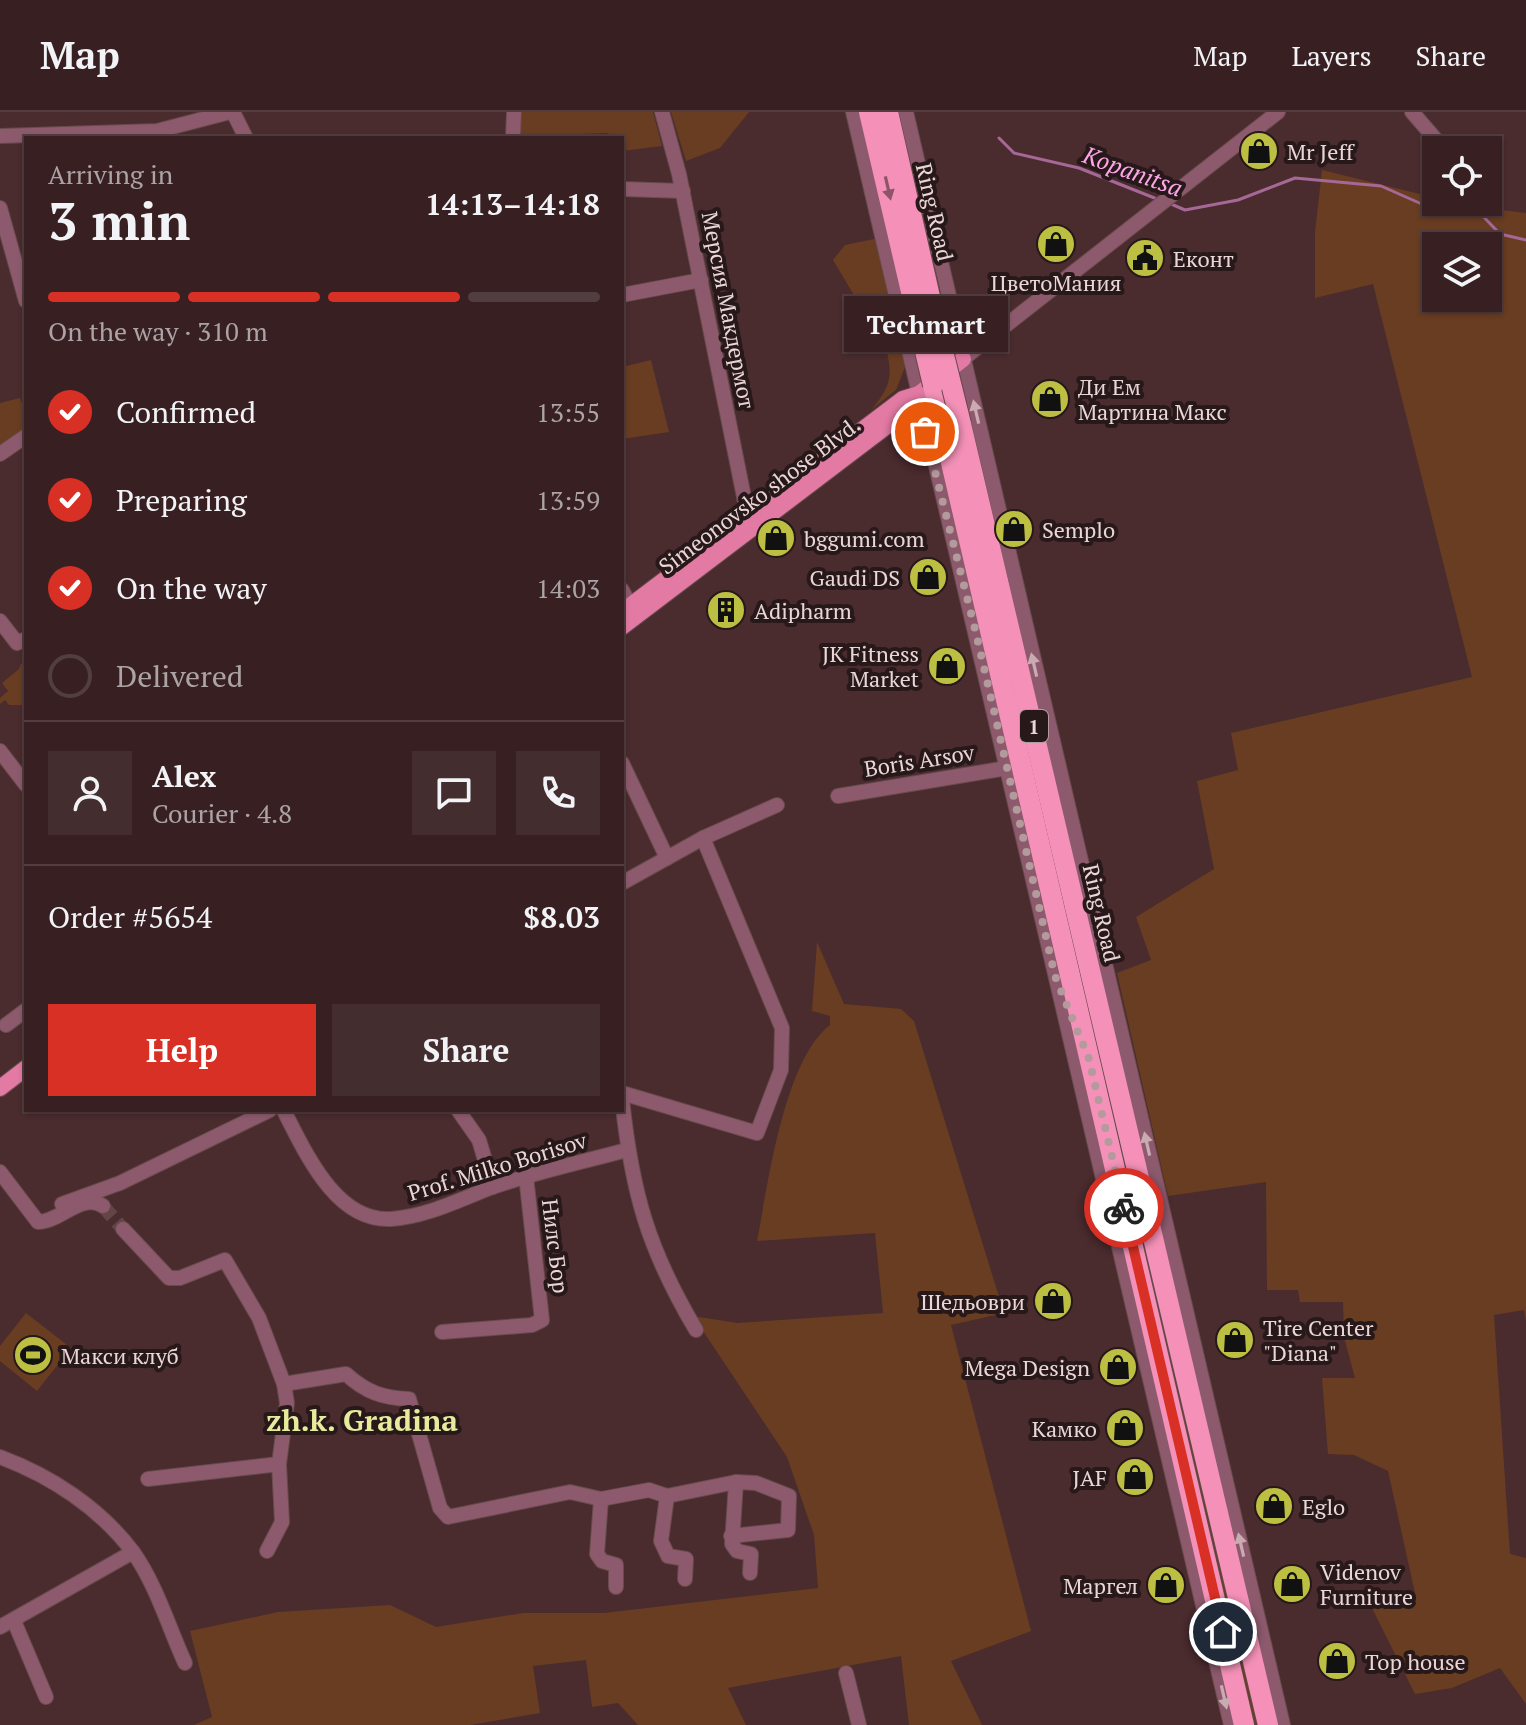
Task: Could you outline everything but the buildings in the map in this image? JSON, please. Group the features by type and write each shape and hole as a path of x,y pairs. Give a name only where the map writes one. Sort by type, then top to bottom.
{"highway":[{"name":"Ring Road","path":"869,112 936,320"},
{"name":"Ring Road","path":"888,112 936,320 945,432 1048,881 1084,1068 1244,1725"},
{"name":"Ring Road","path":"945,432 1048,783 1268,1725"},
{"path":"1048,783 1084,878"},
{"path":"1048,881 1050,955"},
{"path":"1092,911 1104,1029"},
{"path":"1055,976 1084,1068"}],"main road":[{"name":"Simeonovsko shose Blvd.","path":"624,625 892,423 910,408 919,394 963,359"},
{"name":"Simeonovsko shose Blvd.","path":"626,608 903,399 919,394"},
{"path":"892,423 915,424 945,432"},
{"path":"0,1088 24,1070"},
{"path":"0,1100 24,1082"}],"street":[{"path":"0,136 157,131 232,112 245,136"},
{"path":"513,136 514,112"},
{"name":"Мерсия Макдермот","path":"662,112 683,191 748,517"},
{"path":"853,112 919,394 945,432 1007,768 1055,976"},
{"path":"906,112 936,320 963,359 1283,1725"},
{"name":"Simeonovsko shose Blvd.","path":"963,359 1278,112"},
{"path":"1412,112 1433,136"},
{"path":"624,189 683,191"},
{"path":"0,208 6,265 24,297"},
{"path":"624,295 701,280"},
{"path":"936,320 983,327 1034,303"},
{"path":"0,454 24,437"},
{"path":"0,621 17,643 24,640"},
{"path":"2,759 24,783"},
{"path":"624,767 667,858"},
{"name":"Boris Arsov","path":"838,796 1007,768"},
{"path":"624,882 703,838 777,805"},
{"path":"624,1094 757,1133 781,1070 782,1028 703,838"},
{"path":"6,1025 24,1012"},
{"path":"1084,1068 1231,1725"},
{"path":"62,1204 126,1180 266,1112"},
{"name":"Prof. Milko Borisov","path":"285,1112 310,1159 337,1195 358,1210 390,1219 439,1208 526,1176 627,1150"},
{"path":"459,1112 479,1140 493,1187"},
{"path":"623,1112 627,1150 640,1211 656,1258 696,1330"},
{"path":"0,1172 38,1222 80,1204 95,1202 103,1206"},
{"name":"Нилс Бор","path":"442,1332 532,1325 542,1320 526,1176"},
{"path":"123,1229 164,1273 175,1279 225,1260 246,1292 284,1384 287,1403 279,1464 282,1522 267,1551"},
{"path":"284,1384 346,1374 378,1395 409,1399 440,1508 448,1517 570,1492 601,1499 649,1490 667,1496 736,1482 756,1483 787,1493 791,1501 790,1526 785,1531 731,1536"},
{"path":"0,1457 58,1484 100,1517 133,1552 185,1663"},
{"path":"148,1479 279,1464"},
{"path":"736,1482 731,1536 737,1551 751,1554 750,1573"},
{"path":"667,1496 663,1548 674,1559 686,1559 685,1579"},
{"path":"601,1499 597,1554 602,1561 616,1565 616,1587"},
{"path":"46,1697 7,1624 133,1552"},
{"path":"846,1673 859,1725"}],"shaded area":[{"path":"521,112 653,112 662,146 624,151 624,136 609,136 608,133 518,136"},
{"path":"671,112 749,112 720,148 686,161"},
{"path":"1322,170 1422,195 1422,216 1502,216 1502,210 1526,213 1526,1321 1524,1310 1494,1315 1510,1554 1526,1558 1526,1704 1500,1668 1452,1688 1415,1694 1370,1604 1415,1593 1388,1471 1354,1455 1328,1454 1322,1378 1355,1378 1344,1337 1343,1302 1300,1302 1298,1290 1267,1290 1266,1182 1168,1196 1117,973 1151,960 1136,917 1214,869 1197,781 1238,770 1231,733 1472,677 1373,284 1315,298 1315,232"},
{"path":"874,239 905,367 896,390 871,410 882,396 890,375 886,349 833,260 845,245"},
{"path":"651,360 669,432 624,439 624,367"},
{"path":"20,398 24,409 24,431 0,448 0,403"},
{"path":"955,430 1259,1725 1255,1725 951,431"},
{"path":"21,663 24,667 24,705 9,705 5,700 0,704 0,698 8,691 2,683 19,669"},
{"path":"817,942 844,1004 901,1009 914,1021 1004,1313 951,1325 1031,1631 951,1661 982,1725 909,1725 901,1656 728,1688 746,1725 638,1725 618,1703 592,1707 586,1660 533,1666 540,1713 470,1725 194,1725 212,1717 190,1631 278,1612 390,1605 436,1627 523,1613 604,1613 818,1588 814,1535 787,1457 693,1316 737,1323 883,1313 875,1233 757,1241 780,1125 790,1094 814,1042 830,1025 830,1016 812,1011"},
{"name":"Макси клуб","path":"26,1313 71,1348 37,1391 0,1361 0,1346"}],"waterway":[{"name":"Kopanitsa","path":"999,138 1014,153 1079,168 1157,199"},
{"name":"Kopanitsa","path":"1171,204 1185,210 1238,200 1295,178 1381,186 1424,205 1443,204 1464,215 1477,210 1500,234 1526,240"}],"tunnel":[{"path":"103,1206 123,1229"}],"way so far":[{"path":"925,432 929,438 976,633 1055,976 1089,1059 1124,1208"}],"place":[{"name":"Mr Jeff","path":"1259,151"},
{"name":"ЦветоМания","path":"1056,244"},
{"name":"Еконт","path":"1145,258"},
{"name":"Ди Ем Мартина Макс","path":"1050,399"},
{"name":"Techmart","path":"925,432"},
{"name":"Semplo","path":"1014,529"},
{"name":"bggumi.com","path":"776,538"},
{"name":"Gaudi DS","path":"928,577"},
{"name":"Adipharm","path":"726,610"},
{"name":"JK Fitness Market","path":"947,666"},
{"name":"Шедьоври","path":"1053,1301"},
{"name":"Tire Center \"Diana\"","path":"1235,1340"},
{"name":"Макси клуб","path":"33,1355"},
{"name":"Mega Design","path":"1118,1367"},
{"name":"Камко","path":"1125,1428"},
{"name":"JAF","path":"1135,1477"},
{"name":"Eglo","path":"1274,1506"},
{"name":"Videnov Furniture","path":"1292,1584"},
{"name":"Маргел","path":"1166,1585"},
{"name":"Top house","path":"1337,1661"}],"district":[{"name":"zh.k. Gradina","path":"362,1420"}],"route":[{"path":"1124,1208 1223,1632"}]}
